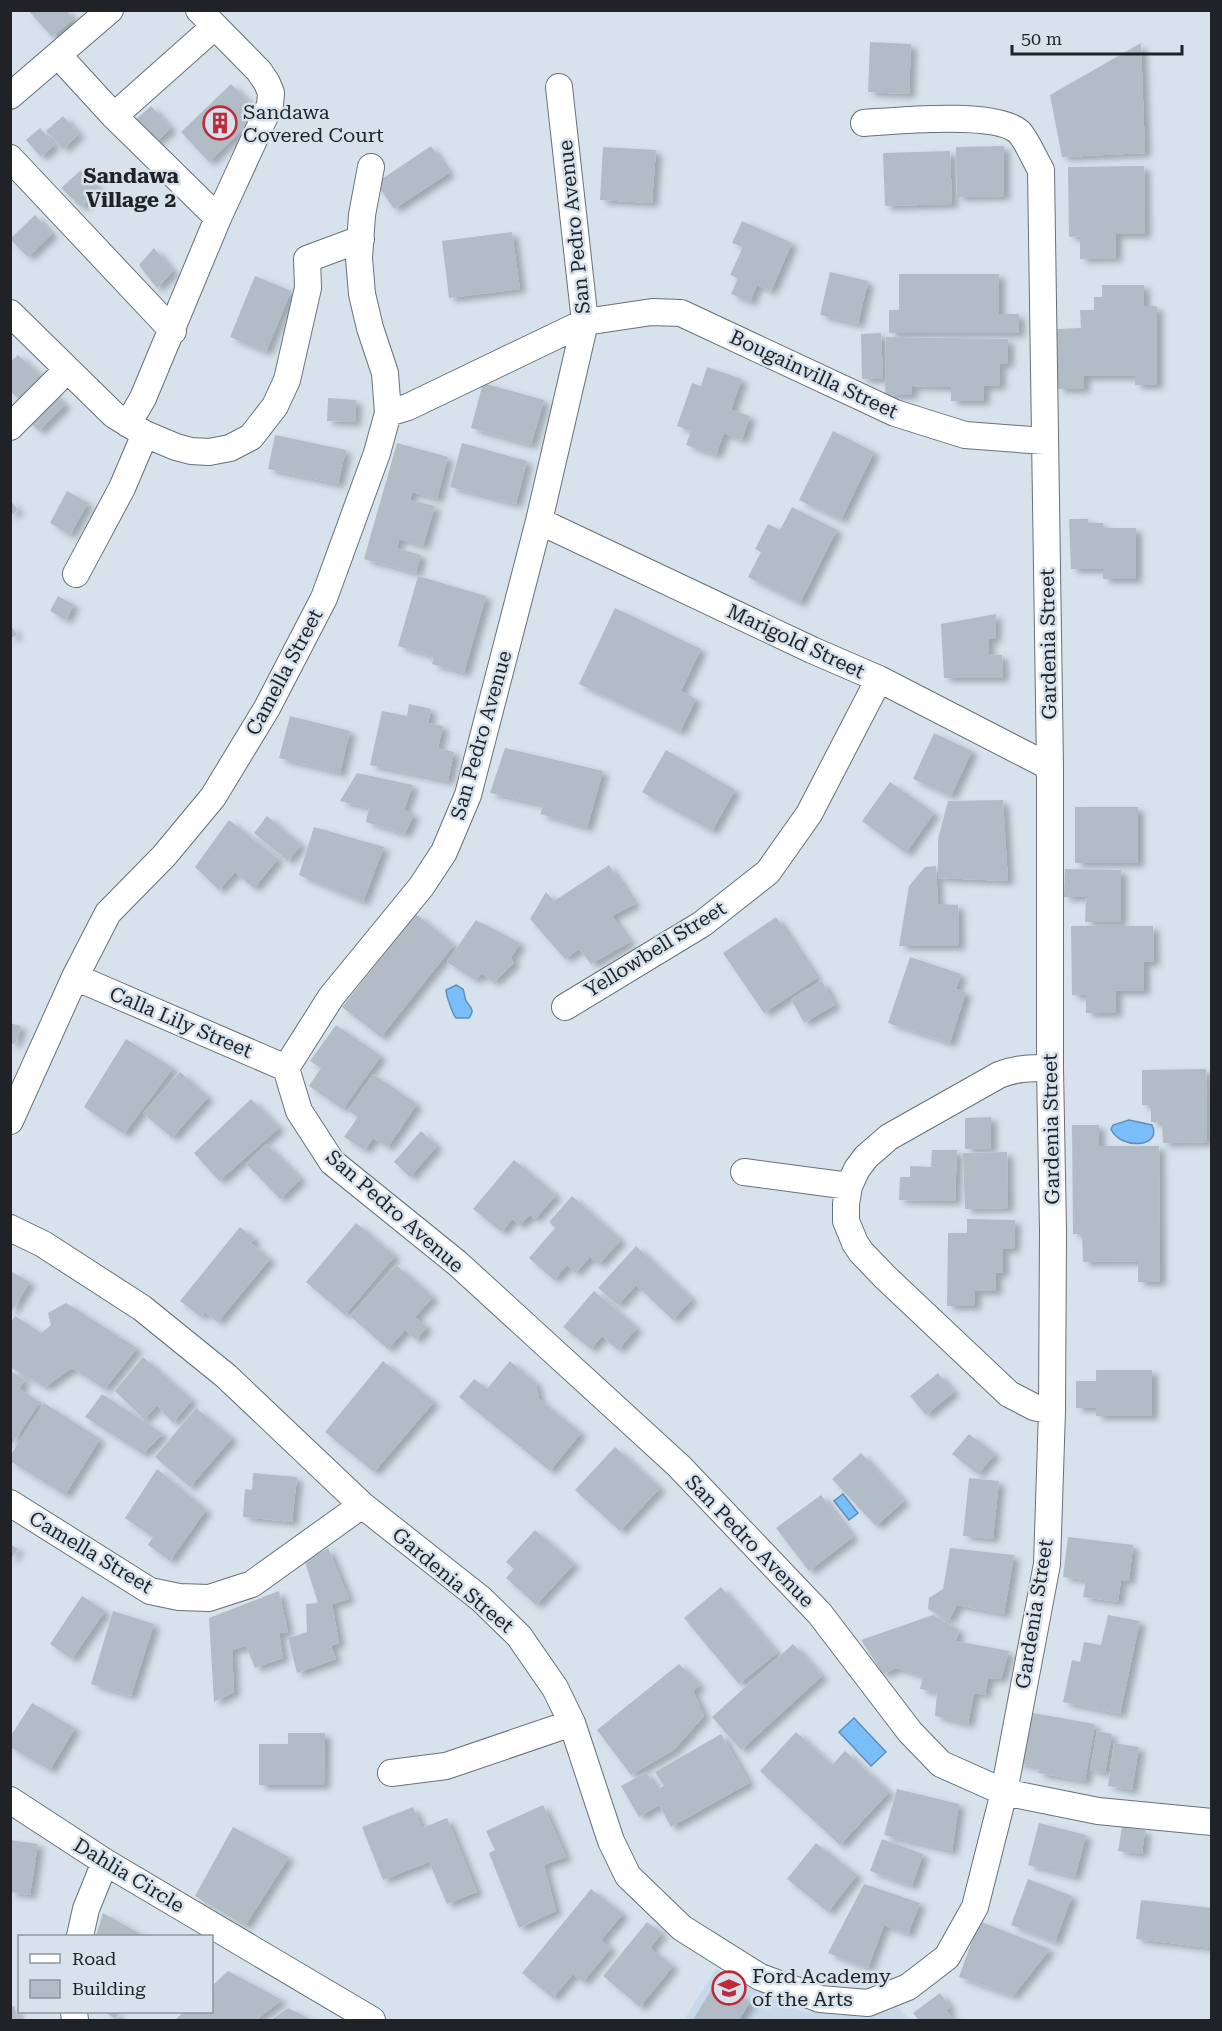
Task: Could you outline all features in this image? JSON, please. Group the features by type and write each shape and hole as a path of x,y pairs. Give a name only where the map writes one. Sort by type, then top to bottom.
{"street":[{"path":"10,96 110,10"},
{"path":"76,574 122,488 143,398 173,331 218,218 266,115 271,93 259,71 206,19 114,116"},
{"path":"58,55 114,116 218,218"},
{"name":"San Pedro Avenue","path":"559,87 585,322 539,521 468,795 444,852 421,887 331,997 286,1068 299,1111 332,1162 457,1263 679,1466 820,1614 910,1732 941,1764 1004,1792 1098,1811 1212,1822"},
{"name":"Gardenia Street","path":"10,1228 43,1245 142,1308 226,1376 362,1505 481,1599 519,1636 555,1689 572,1723 610,1841 628,1876 682,1928 759,1977 820,2000 868,2003 908,1987 947,1957 975,1907 1004,1792 1047,1564 1052,1411 1053,1231 1050,1068 1050,767 1041,170 1019,132 993,121 948,118 864,123"},
{"path":"10,158 173,331"},
{"name":"Camella Street","path":"10,1121 75,977 108,913 164,856 213,797 267,708 324,598 377,453 388,413 385,373 370,328 362,294 359,258 362,214 371,166"},
{"path":"15,325 67,370 105,408 136,429 191,451 209,452 230,448 251,437 275,406 287,381 308,288 307,259 361,239"},
{"name":"Bougainvilla Street","path":"388,413 408,407 585,322 652,312 681,313 895,413 965,435 1044,441"},
{"path":"10,427 67,370"},
{"name":"Marigold Street","path":"539,521 879,680 1050,767"},
{"name":"Yellowbell Street","path":"564,1007 702,924 768,872 809,814 879,680"},
{"name":"Calla Lily Street","path":"75,977 286,1068"},
{"path":"1050,1068 1012,1070 999,1075 889,1137 866,1157 857,1169 849,1186 846,1221 861,1252 1009,1394 1034,1407 1052,1411"},
{"path":"744,1172 849,1186"},
{"name":"Camella Street","path":"10,1503 150,1591 179,1598 209,1598 252,1584 362,1505"},
{"path":"391,1773 446,1766 572,1723"},
{"name":"Dahlia Circle","path":"10,1800 105,1862 372,2020"},
{"path":"80,1935 86,1909 105,1862"}],"shaded area":[{"name":"Ford Academy of the Arts","path":"716,1969 800,2011 874,2014 896,2006 910,2020 684,2020"}],"water":[{"path":"456,985 463,989 465,999 472,1009 469,1018 456,1018 452,1009 446,990"},
{"path":"1129,1120 1152,1125 1154,1133 1152,1138 1139,1144 1116,1136 1111,1129 1113,1125"},
{"path":"843,1494 858,1513 849,1520 834,1501"},
{"path":"854,1718 886,1752 871,1766 839,1732"}],"building":[{"path":"28,10 66,10 73,19 52,37"},
{"path":"870,42 911,44 909,94 868,92"},
{"path":"1141,43 1145,153 1062,157 1050,95"},
{"name":"Sandawa Covered Court","path":"231,84 259,113 209,162 181,132"},
{"path":"151,106 171,128 155,143 134,121"},
{"path":"63,116 79,134 63,149 46,131"},
{"path":"40,128 54,145 41,157 26,140"},
{"path":"431,146 449,173 394,209 376,183"},
{"path":"1004,146 1004,196 957,197 956,147"},
{"path":"603,147 656,150 652,203 600,200"},
{"path":"950,151 952,204 885,206 883,153"},
{"path":"1144,166 1145,234 1116,234 1116,258 1080,259 1080,236 1069,237 1068,167"},
{"path":"81,170 100,190 81,207 61,188"},
{"path":"35,215 52,234 28,257 10,239"},
{"path":"742,221 792,243 771,291 757,285 750,302 731,294 738,278 730,275 743,247 732,243"},
{"path":"512,232 520,289 449,298 442,241"},
{"path":"154,248 173,271 157,288 139,265"},
{"path":"830,272 868,281 858,324 820,315"},
{"path":"899,274 999,274 999,314 1019,314 1019,333 889,333 889,310 899,310"},
{"path":"255,276 291,291 266,352 230,337"},
{"path":"1102,285 1144,285 1144,306 1157,306 1157,385 1135,385 1135,376 1084,376 1084,389 1058,389 1057,329 1081,328 1080,310 1094,310 1094,297 1102,297"},
{"path":"881,333 883,379 862,379 861,334"},
{"path":"886,337 1008,339 1008,364 1000,364 1000,386 984,386 984,401 951,401 951,387 912,386 912,395 885,395"},
{"path":"18,355 43,378 21,401 10,391 10,362"},
{"path":"707,367 742,379 731,410 750,416 742,440 724,433 716,455 686,445 691,431 677,426 692,383 701,386"},
{"path":"483,383 544,400 531,445 471,428"},
{"path":"47,387 65,405 39,431 21,414"},
{"path":"328,398 356,400 355,422 327,421"},
{"path":"833,431 874,452 841,520 799,500"},
{"path":"275,435 346,450 338,484 268,469"},
{"path":"397,443 448,457 437,499 412,492 410,500 435,506 423,546 399,539 397,548 421,555 416,573 364,559"},
{"path":"462,443 527,461 516,504 450,487"},
{"path":"67,491 88,503 70,535 50,523"},
{"path":"10,500 18,510 10,516"},
{"path":"792,507 837,530 800,603 748,577 761,552 755,549 768,524 780,530"},
{"path":"1069,519 1088,519 1088,523 1103,523 1103,528 1136,528 1136,579 1103,579 1103,569 1071,569"},
{"path":"418,576 486,596 464,673 432,664 434,657 398,646"},
{"path":"58,596 74,605 66,620 50,611"},
{"path":"615,608 701,649 681,691 696,699 680,732 579,684"},
{"path":"996,614 995,639 989,639 989,654 1002,655 1003,678 944,678 941,624"},
{"path":"10,624 17,635 10,638"},
{"path":"409,704 431,709 428,723 443,726 438,748 454,752 448,781 370,765 382,711 407,716"},
{"path":"290,716 350,731 340,773 279,758"},
{"path":"934,733 972,751 951,796 913,779"},
{"path":"505,748 603,771 587,828 540,814 544,805 490,793"},
{"path":"666,750 735,790 712,831 642,792"},
{"path":"357,773 413,785 404,810 414,814 405,834 366,822 369,808 340,801"},
{"path":"890,782 934,813 906,853 862,821"},
{"path":"1003,800 1008,881 938,878 938,839 948,801"},
{"path":"1075,807 1138,807 1138,863 1075,863"},
{"path":"267,816 301,845 288,861 254,833"},
{"path":"229,820 278,859 254,888 235,872 219,890 195,867"},
{"path":"314,827 384,847 363,902 299,875"},
{"path":"609,865 635,904 612,916 630,942 591,964 579,949 565,959 530,919 546,892 554,901"},
{"path":"936,866 938,904 958,905 959,946 899,946 909,886 925,867"},
{"path":"1065,869 1121,870 1121,922 1085,922 1086,897 1064,897"},
{"path":"416,914 454,945 381,1037 342,1007"},
{"path":"776,917 817,978 764,1013 723,953"},
{"path":"476,920 520,943 511,958 514,963 494,982 482,974 475,980 447,962"},
{"path":"1071,926 1153,926 1154,962 1144,962 1144,991 1116,991 1116,1013 1086,1013 1086,995 1072,995"},
{"path":"910,957 961,974 956,989 966,992 950,1043 888,1023"},
{"path":"822,981 835,1005 804,1023 791,999"},
{"path":"10,1023 21,1026 15,1044 10,1043"},
{"path":"336,1025 381,1056 343,1109 309,1086 321,1068 310,1061"},
{"path":"126,1039 173,1068 124,1134 84,1107"},
{"path":"1206,1069 1207,1142 1163,1143 1162,1122 1151,1122 1151,1105 1142,1105 1142,1070"},
{"path":"180,1072 208,1097 172,1138 143,1113"},
{"path":"373,1074 417,1104 388,1147 373,1138 365,1150 344,1137 358,1117 348,1111"},
{"path":"251,1099 279,1128 219,1181 194,1153"},
{"path":"991,1117 991,1148 965,1149 965,1118"},
{"path":"1072,1125 1099,1125 1099,1146 1159,1146 1160,1282 1138,1282 1138,1261 1083,1262 1082,1234 1073,1234"},
{"path":"421,1131 437,1146 410,1177 394,1162"},
{"path":"266,1144 301,1179 280,1199 246,1164"},
{"path":"932,1150 957,1150 955,1201 899,1200 900,1177 910,1177 910,1166 931,1167"},
{"path":"1007,1152 1008,1208 965,1209 963,1153"},
{"path":"514,1160 556,1195 535,1219 530,1215 520,1225 512,1219 502,1232 473,1209"},
{"path":"572,1196 621,1240 599,1264 590,1257 575,1273 567,1265 554,1280 529,1258 555,1228 549,1222"},
{"path":"967,1219 1015,1220 1014,1249 1003,1249 1003,1273 996,1273 996,1291 975,1291 975,1306 947,1306 948,1233 967,1233"},
{"path":"356,1223 395,1256 345,1315 306,1282"},
{"path":"240,1227 255,1239 251,1243 270,1259 218,1322 205,1312 201,1317 180,1301"},
{"path":"636,1246 692,1299 673,1320 636,1285 618,1305 598,1288"},
{"path":"396,1265 433,1297 415,1317 427,1327 416,1340 405,1330 388,1349 350,1316"},
{"path":"10,1271 30,1282 10,1314"},
{"path":"594,1291 637,1328 618,1350 602,1336 591,1349 563,1327"},
{"path":"66,1303 137,1348 105,1389 72,1368 45,1387 10,1367 10,1324 15,1316 41,1333 51,1325 48,1313"},
{"path":"143,1357 192,1400 173,1423 157,1406 144,1419 115,1391"},
{"path":"383,1361 434,1402 374,1472 325,1432"},
{"path":"510,1361 536,1383 539,1399 581,1433 550,1471 459,1397 474,1379 487,1389"},
{"path":"1096,1370 1152,1370 1152,1416 1096,1416 1096,1408 1076,1408 1076,1381 1096,1381"},
{"path":"10,1371 25,1380 19,1389 40,1402 10,1447"},
{"path":"938,1373 954,1392 926,1415 910,1396"},
{"path":"102,1394 163,1434 143,1454 85,1417"},
{"path":"44,1403 100,1439 65,1495 10,1461 10,1456"},
{"path":"196,1408 232,1438 190,1487 155,1457"},
{"path":"969,1434 995,1454 978,1474 952,1454"},
{"path":"615,1447 660,1488 620,1531 575,1490"},
{"path":"861,1453 904,1501 876,1526 832,1479"},
{"path":"157,1469 206,1510 170,1561 148,1545 153,1537 125,1518"},
{"path":"253,1473 297,1477 292,1522 243,1517 245,1489 252,1490"},
{"path":"969,1478 999,1481 993,1539 963,1536"},
{"path":"821,1495 853,1537 809,1571 776,1528"},
{"path":"535,1530 574,1564 536,1605 506,1578 514,1569 506,1562"},
{"path":"1068,1537 1133,1545 1129,1581 1121,1580 1118,1602 1083,1597 1086,1580 1063,1577"},
{"path":"10,1544 18,1549 10,1560"},
{"path":"328,1548 349,1599 332,1604 339,1643 331,1646 336,1659 297,1673 288,1638 307,1632 306,1604 318,1603 305,1562"},
{"path":"950,1548 1014,1555 1004,1614 957,1605 949,1620 928,1609 929,1598 943,1589"},
{"path":"721,1587 777,1653 739,1684 684,1618"},
{"path":"279,1591 288,1632 279,1633 283,1658 255,1668 246,1646 232,1650 234,1692 214,1702 209,1618"},
{"path":"82,1596 105,1611 72,1659 50,1644"},
{"path":"113,1611 154,1624 131,1696 91,1684"},
{"path":"933,1615 959,1630 956,1641 1009,1651 1001,1679 988,1678 985,1695 974,1693 968,1724 935,1716 937,1692 920,1689 923,1676 896,1668 883,1674 861,1640"},
{"path":"1108,1615 1140,1621 1120,1714 1063,1702 1072,1660 1080,1662 1084,1642 1101,1645"},
{"path":"793,1644 822,1676 741,1750 712,1717"},
{"path":"679,1664 700,1685 693,1691 704,1716 674,1750 631,1775 597,1730"},
{"path":"32,1703 75,1728 50,1770 10,1747 10,1737"},
{"path":"1027,1712 1095,1724 1085,1781 1038,1773 1039,1767 1017,1763"},
{"path":"1097,1731 1112,1734 1105,1773 1090,1770"},
{"path":"796,1732 832,1765 845,1751 889,1792 840,1845 760,1771"},
{"path":"288,1733 325,1733 324,1785 259,1785 259,1744 288,1744"},
{"path":"721,1734 749,1783 671,1827 659,1805 639,1817 621,1786 646,1772 657,1790 664,1786 655,1772"},
{"path":"1114,1743 1139,1747 1132,1790 1108,1786"},
{"path":"897,1789 959,1804 952,1851 884,1835"},
{"path":"543,1805 566,1857 544,1865 556,1911 519,1928 489,1853 495,1850 486,1831"},
{"path":"413,1807 422,1828 447,1818 477,1892 447,1904 429,1862 383,1880 362,1827"},
{"path":"1039,1823 1086,1835 1075,1877 1028,1865"},
{"path":"233,1827 289,1857 245,1926 195,1896"},
{"path":"1122,1827 1145,1830 1142,1854 1118,1851"},
{"path":"882,1839 923,1854 912,1886 870,1871"},
{"path":"10,1840 38,1844 30,1895 10,1892"},
{"path":"816,1843 857,1875 828,1912 787,1879"},
{"path":"1028,1879 1072,1896 1055,1942 1011,1925"},
{"path":"864,1884 920,1903 908,1934 884,1925 868,1968 828,1953"},
{"path":"591,1889 623,1914 601,1940 611,1948 583,1982 573,1974 553,1998 522,1973"},
{"path":"1141,1900 1212,1908 1212,1948 1136,1939"},
{"path":"103,1913 142,1935 96,1935"},
{"path":"979,1921 1050,1949 1013,1996 959,1977"},
{"path":"647,1922 662,1933 650,1948 673,1966 640,2007 603,1976"},
{"path":"228,1971 282,2000 256,2020 175,2020 183,2013 213,2013 213,1985"},
{"path":"716,1982 750,2002 739,2020 693,2020"},
{"path":"940,1993 950,2007 946,2010 954,2020 919,2020 913,2013"},
{"path":"10,2006 14,2006 18,2020 10,2020"},
{"path":"288,2008 312,2020 271,2020"},
{"path":"106,2013 118,2013 115,2019"}],"place":[{"name":"Sandawa Covered Court","path":"220,123"},
{"name":"Ford Academy of the Arts","path":"729,1988"}],"district":[{"name":"Sandawa Village 2","path":"131,188"}]}
